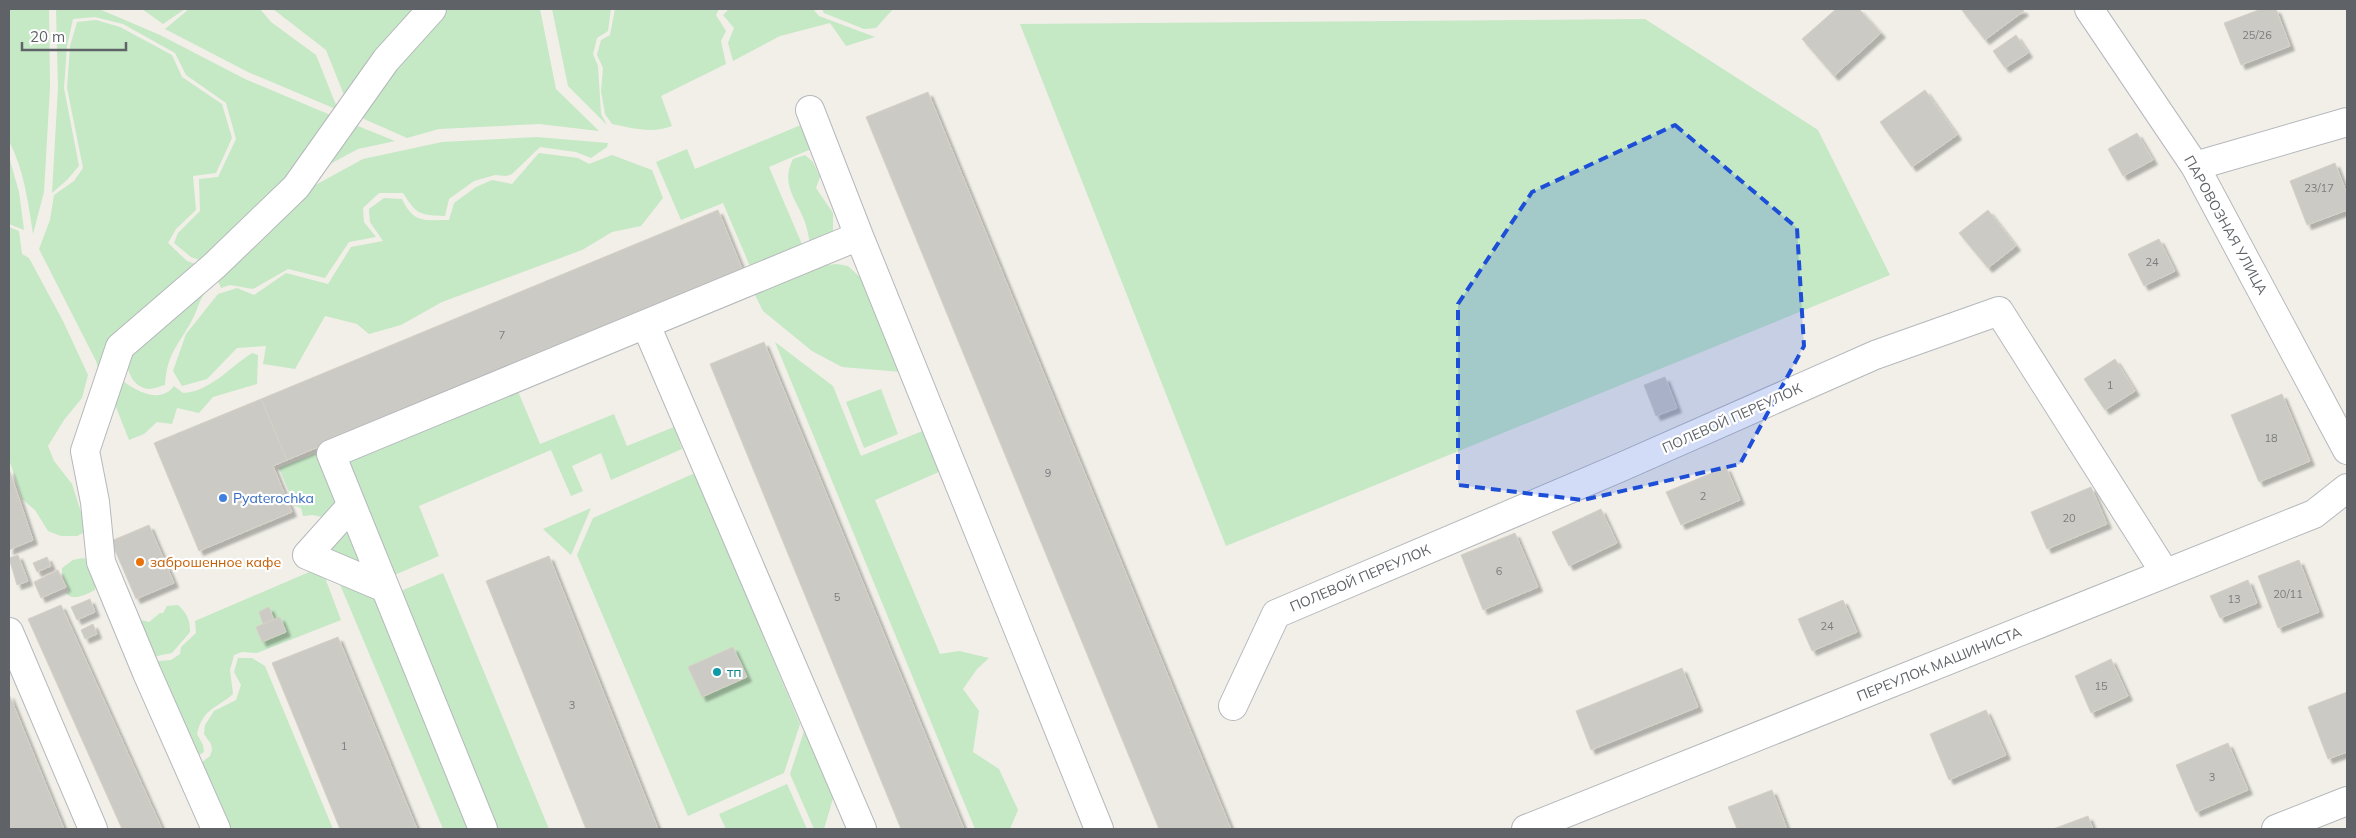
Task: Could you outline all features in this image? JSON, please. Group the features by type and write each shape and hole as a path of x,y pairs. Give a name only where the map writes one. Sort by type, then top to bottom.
{"street":[{"path":"216,829 147,673 101,562 95,502 85,451 120,347 214,266 296,187 386,60 432,9"},
{"name":"ПАРОВОЗНАЯ УЛИЦА","path":"2089,9 2195,166 2347,450"},
{"path":"810,110 859,236 1099,829"},
{"path":"2195,166 2347,122"},
{"path":"483,829 350,506 331,454 859,236"},
{"name":"ПОЛЕВОЙ ПЕРЕУЛОК","path":"1233,706 1276,614 1875,355 1999,311 2165,573"},
{"path":"646,325 862,829"},
{"name":"ПЕРЕУЛОК МАШИНИСТА","path":"1526,829 2314,514 2347,488"},
{"path":"350,506 306,555 385,588"},
{"path":"9,632 93,829"},
{"path":"2276,829 2347,801"}],"highlighted area":[{"path":"1675,125 1797,228 1804,346 1740,464 1583,500 1458,485 1458,304 1532,192"}],"green space":[{"path":"9,9 49,9 50,87 44,192 33,234 22,174 9,141"},
{"path":"56,9 99,9 160,35 245,79 335,117 287,184 202,261 191,257 174,243 178,233 200,211 199,179 218,177 236,139 226,103 186,75 175,53 123,24 95,17 73,19 67,46 64,88 79,166 52,193 58,88"},
{"path":"142,9 185,9 163,24"},
{"path":"189,9 260,9 271,22 316,55 338,110 248,72 165,29"},
{"path":"273,9 424,9 348,105 326,50"},
{"path":"443,9 540,9 556,89 599,131 539,124 439,129 407,138 355,115"},
{"path":"552,9 611,9 608,31 597,38 593,54 598,66 601,114 607,125 568,86"},
{"path":"615,9 719,9 716,15 726,31 721,41 726,64 661,96 672,126 657,130 634,128 612,124 605,114 601,91 603,68 597,55 601,40 610,35"},
{"path":"813,9 819,16 875,37 846,46 830,23 780,36 733,61 728,43 734,28 723,15 728,10"},
{"path":"822,9 893,9 876,28 864,29 824,13"},
{"path":"1645,19 1818,130 1890,275 1226,546 1020,24"},
{"path":"96,20 120,27 172,55 182,77 222,104 232,138 216,173 193,176 196,210 176,229 168,243 187,261 201,266 99,371 96,361 39,249 50,220 54,195 74,181 83,168 67,88 70,46 77,22"},
{"path":"348,122 395,141 358,149 313,173"},
{"path":"808,122 818,146 769,167 804,249 752,271 723,203 681,220 656,162 687,149 695,169"},
{"path":"537,137 608,143 607,147 591,158 576,152 540,147 512,174 506,176 495,175 474,181 449,199 445,216 424,214 416,210 403,193 379,193 363,208 364,222 376,237 349,242 325,278 288,269 253,289 230,285 221,288 216,276 299,194 363,159 442,142"},
{"path":"539,153 578,158 589,164 612,155 652,170 663,198 641,226 612,232 582,250 442,302 401,325 369,334 357,324 325,316 295,369 263,364 266,346 237,348 207,379 182,386 173,371 186,334 218,294 237,288 254,295 286,273 328,284 351,247 383,241 370,222 369,209 384,198 402,199 411,213 421,219 449,220 454,203 476,187 492,180 512,184"},
{"path":"805,155 813,162 820,177 816,188 833,213 833,239 811,246 805,222 788,181 788,174 793,159"},
{"path":"9,157 19,192 24,230 9,224"},
{"path":"9,227 19,231 22,254 29,258 63,321 88,375 82,398 64,420 48,446 54,461 72,484 87,531 77,536 61,536 48,531 35,510 22,499 9,459"},
{"path":"837,264 848,266 863,280 902,372 842,367 812,351 763,311 754,293 819,266"},
{"path":"211,285 203,295 191,322 173,351 166,374 165,385 149,389 138,385 129,371 126,354"},
{"path":"775,342 833,386 861,456 925,430 941,471 875,500 940,654 959,651 989,658 977,669 963,689 979,711 973,752 999,769 1018,810 1010,829 975,829"},
{"path":"252,353 258,355 257,384 213,397 199,413 177,408 172,424 157,422 144,434 129,440 112,397 118,377 146,394 161,395 168,392 174,386 183,393 193,392 211,384"},
{"path":"517,389 540,444 614,414 627,446 674,427 682,449 611,480 601,453 572,466 583,491 571,496 551,450 419,506 439,556 392,576 348,459"},
{"path":"881,389 898,434 864,448 846,402"},
{"path":"324,450 341,494 333,514 326,513 322,517 313,515 303,516 301,508 295,506 279,468"},
{"path":"695,473 800,724 784,773 688,816 577,555 593,518"},
{"path":"591,508 571,555 543,529"},
{"path":"348,529 360,557 357,562 340,566 326,544"},
{"path":"87,559 96,584 95,590 72,597 66,593 69,592 62,574 62,568 73,560"},
{"path":"321,567 341,620 257,653 242,652 234,655 230,670 233,694 211,710 203,719 197,734 203,745 204,752 191,760 148,662 171,660 180,654 181,647 196,633 195,621"},
{"path":"443,573 549,829 498,829 401,591"},
{"path":"336,575 381,594 477,829 443,829"},
{"path":"178,605 187,617 190,632 172,653 147,658 137,626 141,620 149,622 160,613 163,613 167,606"},
{"path":"238,658 252,658 265,666 333,829 222,829 197,766 210,756 212,750 211,744 204,734 205,725 214,711 236,700 241,685 234,672"},
{"path":"805,728 834,795 824,829 814,829 790,774"},
{"path":"787,784 807,829 726,829 719,814"}],"building":[{"path":"1836,9 1859,9 1881,33 1834,76 1802,39"},
{"path":"1961,9 2022,9 2024,11 1985,40"},
{"path":"2261,9 2276,9 2290,46 2241,65 2224,23"},
{"path":"2016,35 2028,53 2005,68 1993,51"},
{"path":"1925,90 1957,135 1912,167 1880,122"},
{"path":"928,92 1231,829 1159,829 866,117"},
{"path":"2137,133 2153,160 2123,176 2108,149"},
{"path":"2335,163 2347,194 2347,210 2307,225 2290,181"},
{"path":"718,210 743,271 287,460 261,399"},
{"path":"1988,210 2016,246 1988,268 1959,233"},
{"path":"2159,239 2175,271 2144,286 2128,254"},
{"path":"764,342 964,829 901,829 710,364"},
{"path":"2115,359 2135,391 2105,410 2084,379"},
{"path":"1665,377 1677,408 1656,416 1644,385"},
{"path":"2282,394 2310,461 2259,482 2231,415"},
{"path":"261,399 287,460 273,466 292,512 199,551 154,443"},
{"path":"1726,467 1740,500 1681,525 1666,492"},
{"path":"9,469 33,540 9,550"},
{"path":"2091,487 2107,524 2047,549 2031,512"},
{"path":"1601,509 1617,543 1569,566 1552,532"},
{"path":"149,525 174,583 136,599 111,541"},
{"path":"1515,533 1538,587 1483,610 1461,555"},
{"path":"18,555 28,581 17,585 9,558"},
{"path":"549,556 658,829 586,829 486,581"},
{"path":"47,557 51,566 37,572 33,563"},
{"path":"2299,560 2319,612 2278,628 2258,576"},
{"path":"58,570 66,587 41,598 34,582"},
{"path":"2248,580 2257,603 2220,618 2210,596"},
{"path":"90,599 95,612 77,620 71,607"},
{"path":"1843,600 1857,632 1812,651 1798,619"},
{"path":"61,605 162,829 122,829 28,619"},
{"path":"269,607 274,620 263,624 259,612"},
{"path":"280,617 286,632 262,642 256,627"},
{"path":"93,624 97,634 85,639 81,630"},
{"path":"338,637 417,829 340,829 272,663"},
{"name":"тп","path":"733,647 747,677 702,697 688,667"},
{"path":"2111,659 2128,696 2091,713 2075,676"},
{"path":"1682,668 1698,707 1591,750 1576,711"},
{"path":"2347,692 2347,752 2328,759 2308,707"},
{"path":"9,694 64,829 9,829"},
{"path":"1986,710 2006,755 1949,780 1930,734"},
{"path":"2228,743 2248,790 2196,812 2176,765"},
{"path":"1772,790 1787,829 1737,829 1728,807"},
{"path":"2088,816 2093,829 2053,829"}],"place":[{"name":"Pyaterochka","path":"223,498"},
{"name":"заброшенное кафе","path":"140,562"},
{"name":"тп","path":"717,672"}]}
